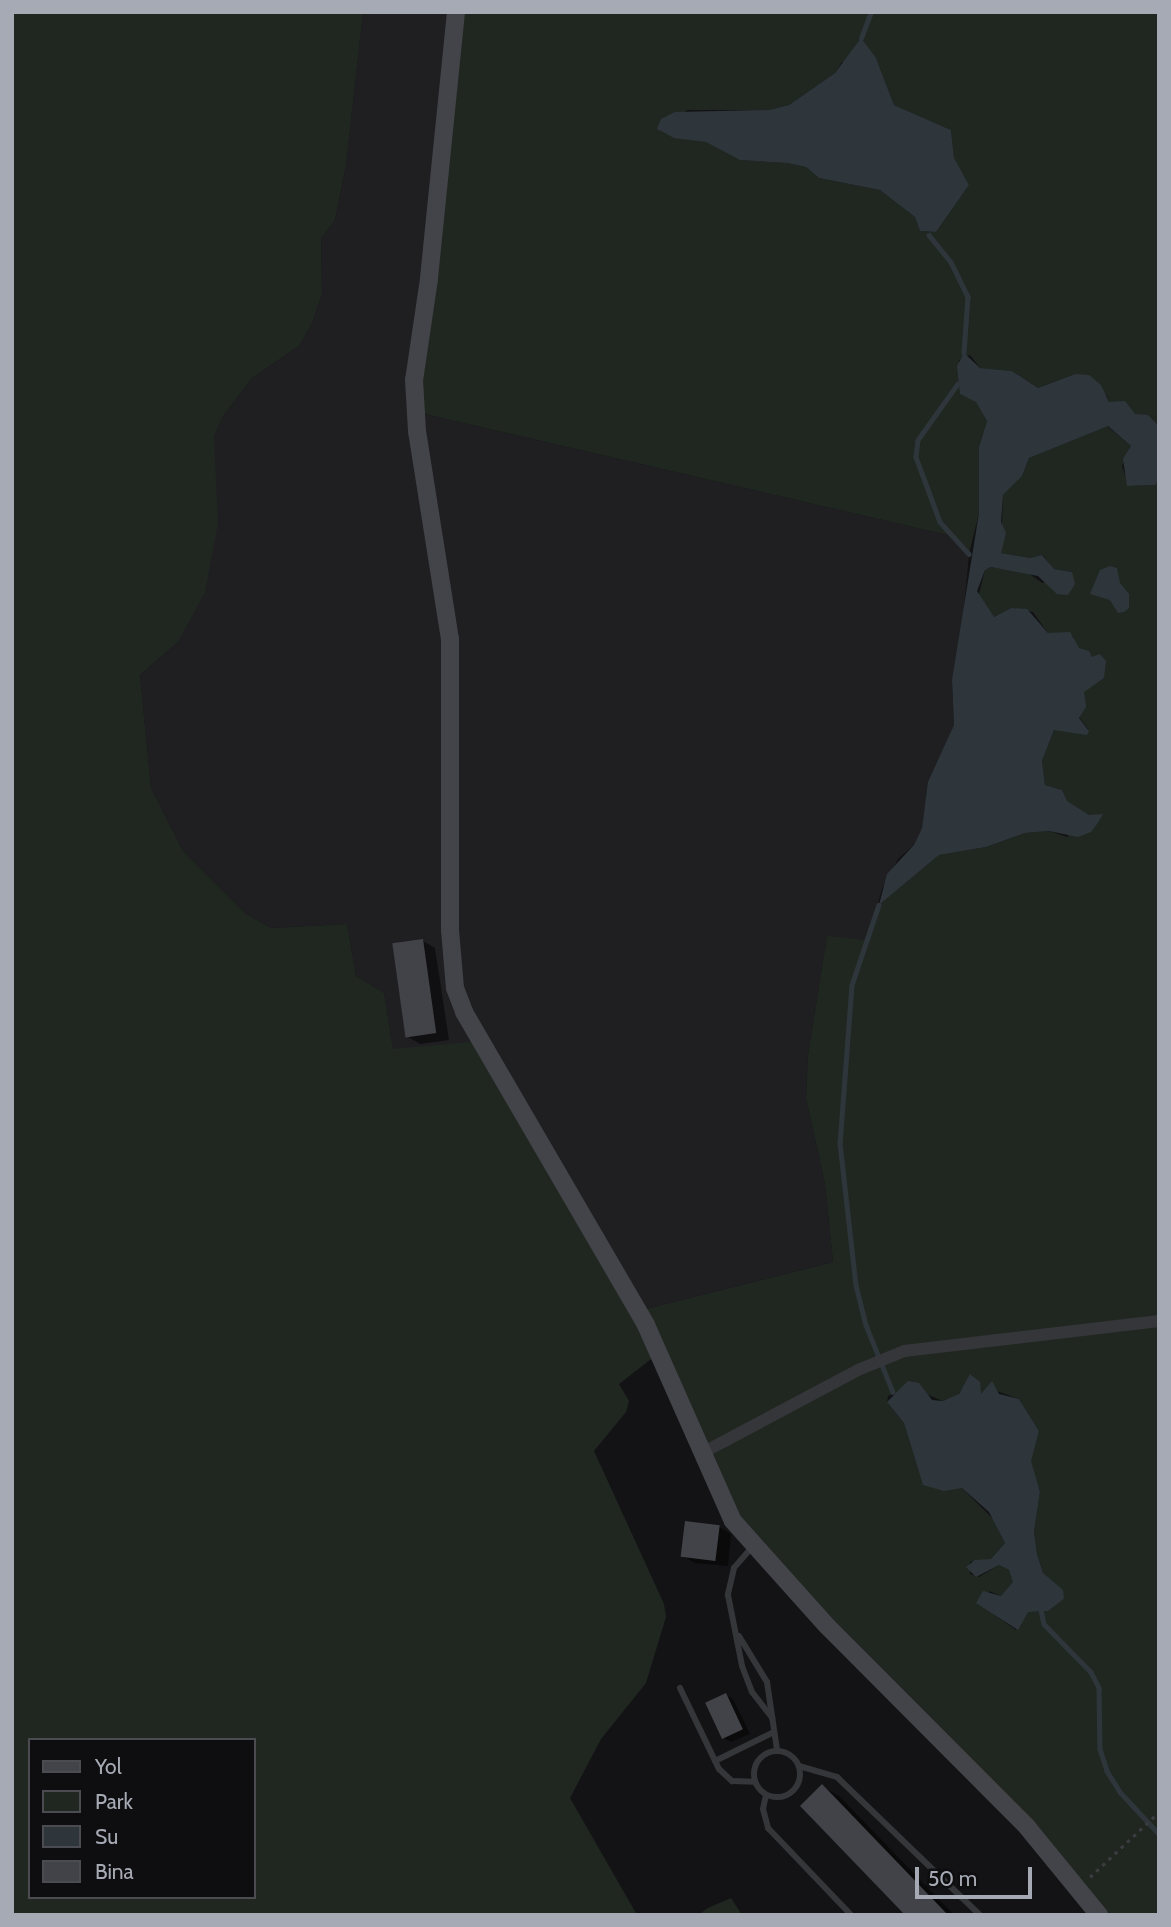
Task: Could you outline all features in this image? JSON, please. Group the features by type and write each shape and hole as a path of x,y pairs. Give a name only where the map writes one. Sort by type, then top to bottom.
{"street":[{"path":"456,12 429,279 414,380 417,431 450,639 450,930 455,988 464,1012 615,1268 704,1451 733,1521 753,1546 1079,1887 1099,1915"},
{"path":"704,1451 858,1370 904,1351 1159,1321"}],"lane":[{"path":"753,1546 734,1568 729,1586 749,1684 772,1718"},
{"path":"739,1636 767,1682 777,1750"},
{"path":"680,1688 715,1761 732,1780 755,1782 766,1795 782,1797 792,1792 800,1777 799,1766 793,1756 777,1750 758,1760 755,1782"},
{"path":"715,1761 774,1732"},
{"path":"799,1766 837,1777 980,1915"},
{"path":"766,1795 764,1816 768,1828 851,1915"}],"path":[{"path":"1079,1887 1159,1812"}],"shaded area":[{"path":"363,12 456,12 416,412 952,536 969,554 960,650 952,680 954,725 928,786 922,828 914,845 898,859 882,889 867,940 827,937 808,1055 806,1098 825,1184 833,1262 638,1311 393,1050 384,993 356,976 347,924 271,928 246,914 183,851 151,788 140,675 178,642 214,437 223,416 252,378 300,345 312,323 322,294 321,239 335,220 346,165"}],"green space":[{"path":"12,12 363,12 346,165 335,220 321,239 322,294 312,323 300,345 252,378 223,416 214,437 218,523 205,592 178,642 140,675 151,788 183,851 246,914 271,928 347,924 356,976 384,993 393,1049 482,1041 638,1311 833,1262 825,1184 806,1098 808,1055 827,936 867,940 879,905 939,855 986,847 1025,833 1049,831 1067,837 1089,815 1066,801 1062,790 1045,785 1042,761 1054,730 1089,730 1079,717 1084,691 1104,678 1104,669 1075,645 1073,636 1048,633 1033,612 1011,608 994,617 978,598 985,570 991,567 1028,573 1042,583 1072,572 1053,569 1043,555 1030,558 1001,553 1003,495 1022,476 1029,458 1107,426 1131,446 1122,466 1129,486 1154,485 1159,480 1159,1915 1099,1915 733,1521 659,1353 619,1384 629,1401 626,1412 594,1451 664,1604 666,1617 646,1683 601,1739 570,1798 637,1915 12,1915","holes":["972,1375 981,1395 997,1391 1019,1399 1039,1431 1030,1461 1040,1492 1034,1532 1037,1554 1043,1573 1064,1599 1048,1611 1028,1612 1016,1630 989,1611 989,1591 1001,1596 1014,1582 1009,1570 999,1565 979,1577 970,1574 970,1562 991,1559 1005,1543 994,1520 962,1488 939,1489 922,1481 904,1423 887,1402 888,1396 901,1392 924,1393 943,1401 957,1396"]},
{"path":"456,12 1159,12 1159,426 1148,415 1135,415 1109,402 1107,396 1075,374 1038,388 1012,371 980,368 970,355 959,360 960,394 976,401 987,421 979,447 979,513 969,554 952,536 416,412","holes":["876,58 894,105 951,130 954,159 969,185 936,232 920,231 915,217 880,190 819,178 806,167 741,160 706,142 663,133 687,110 769,110 789,105 835,73 842,62"]},
{"path":"731,1898 742,1915 698,1915 708,1908"}],"water":[{"path":"861,38 876,58 894,105 951,130 954,158 969,185 936,232 920,231 915,217 880,190 819,178 806,167 740,160 706,142 674,138 657,129 661,119 675,112 769,110 789,105 835,73"},
{"path":"964,353 980,368 1012,371 1038,388 1075,374 1089,375 1101,385 1109,402 1125,401 1135,414 1148,415 1159,426 1159,480 1155,485 1127,486 1123,459 1131,446 1108,426 1029,458 1022,476 1003,495 1001,522 1006,533 1001,553 1030,558 1042,555 1054,569 1072,572 1075,584 1068,595 1057,594 1038,576 991,567 985,570 977,591 994,617 1011,608 1027,609 1048,633 1070,632 1079,648 1089,651 1092,657 1100,654 1106,661 1104,678 1084,692 1086,707 1079,718 1089,731 1087,735 1054,730 1042,761 1045,785 1062,790 1067,801 1089,815 1103,814 1097,824 1091,832 1078,837 1049,831 1025,833 986,847 939,855 879,905 887,874 914,845 922,828 928,782 954,725 952,680 979,513 979,447 987,421 976,402 960,394 957,366"},
{"path":"1110,566 1117,568 1120,583 1129,594 1129,608 1124,612 1118,613 1110,600 1090,594 1100,570"},
{"path":"970,1374 980,1382 981,1394 992,1381 999,1394 1019,1399 1039,1431 1031,1461 1040,1492 1034,1532 1037,1554 1043,1573 1063,1590 1064,1599 1048,1611 1028,1612 1018,1630 976,1603 983,1591 1001,1596 1013,1582 1009,1570 999,1565 976,1577 966,1567 975,1560 991,1559 1005,1543 989,1512 962,1488 944,1491 923,1485 904,1423 887,1402 908,1381 919,1383 932,1400 943,1401 959,1394"}],"building":[{"path":"423,939 436,1033 406,1037 392,943"},
{"path":"685,1521 720,1525 715,1561 681,1557"},
{"path":"726,1693 743,1729 722,1739 705,1703"},
{"path":"822,1784 948,1915 905,1915 800,1806"}],"waterway":[{"path":"861,38 871,12"},
{"path":"929,235 951,262 968,297 964,353"},
{"path":"958,384 918,440 916,457 940,522 969,554"},
{"path":"879,905 852,985 840,1143 856,1285 866,1325 893,1392"},
{"path":"1041,1610 1044,1624 1091,1672 1099,1688 1100,1749 1107,1771 1120,1792 1159,1834"}]}
